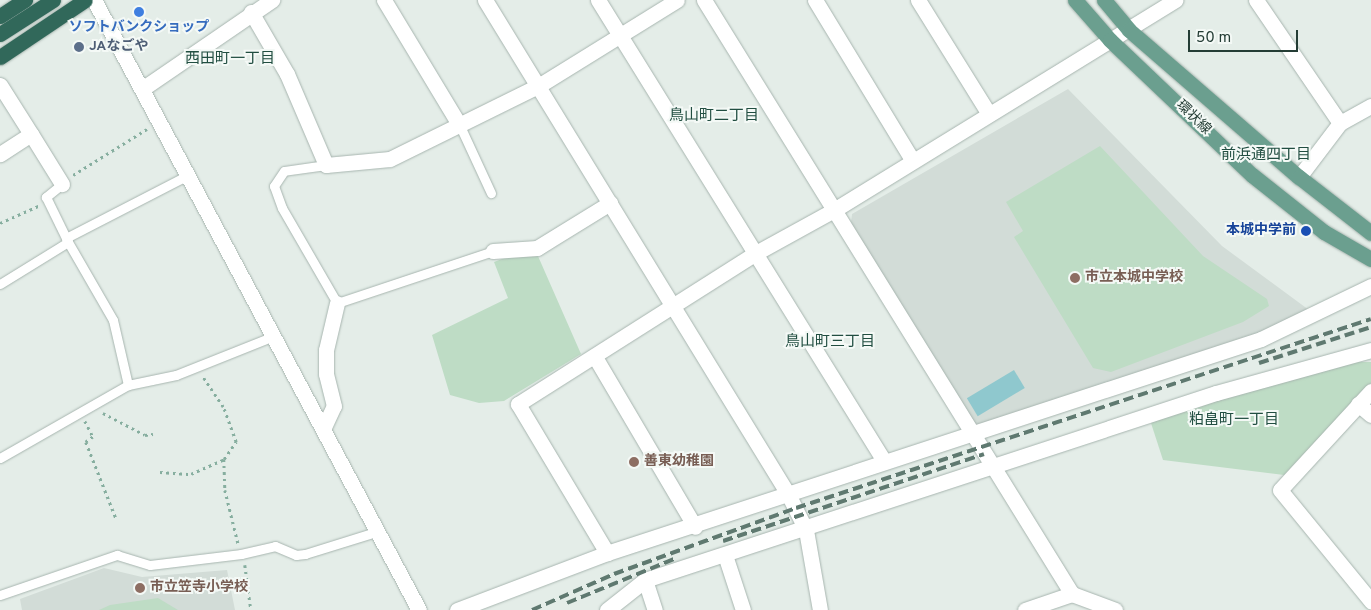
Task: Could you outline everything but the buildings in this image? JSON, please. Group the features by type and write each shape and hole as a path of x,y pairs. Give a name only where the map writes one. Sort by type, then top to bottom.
{"highway":[{"path":"0,16 25,0"},
{"path":"0,34 53,0"},
{"path":"0,58 85,0"}],"main road":[{"name":"環状線","path":"1075,0 1110,40 1252,175 1324,232 1371,259"},
{"name":"環状線","path":"1104,0 1129,30 1299,177 1371,233"}],"street":[{"path":"94,0 324,427 419,610"},
{"path":"142,89 251,12 272,0"},
{"path":"384,0 460,126"},
{"path":"485,0 540,85 610,203 675,305 788,494 806,530 820,610"},
{"path":"598,0 884,461"},
{"path":"251,12 287,74 326,165 390,159 540,85 677,0"},
{"path":"704,0 1072,594 1115,610"},
{"path":"815,0 914,162"},
{"path":"918,0 988,114"},
{"path":"607,553 518,404 754,254 834,210 914,162 988,114 1176,0"},
{"path":"1256,0 1340,123"},
{"path":"0,85 62,184"},
{"path":"1299,177 1340,123 1371,106"},
{"path":"0,154 31,134"},
{"path":"493,251 537,248 610,203"},
{"path":"457,610 607,553 695,527 884,461 1261,339 1371,286"},
{"path":"324,427 334,406 326,374 326,350 337,303"},
{"path":"607,610 645,580 806,530 1216,393 1371,350"},
{"path":"595,356 695,527"},
{"path":"1371,391 1280,490 1371,601"},
{"path":"1358,404 1371,415"},
{"path":"726,555 743,610"},
{"path":"645,580 655,610"},
{"path":"1026,610 1072,594"}],"lane":[{"path":"460,126 491,193"},
{"path":"326,165 284,171 274,186 282,208 337,303 493,251"},
{"path":"0,284 67,240 188,176"},
{"path":"62,184 46,197 67,240 113,320 128,385"},
{"path":"0,458 79,411 128,385 176,375 274,336"},
{"path":"0,595 117,555 150,565 241,554 275,546 296,555 305,554 378,531"}],"path":[{"path":"62,184 159,121"},
{"path":"0,223 48,201"},
{"path":"160,472 191,474 224,459 236,442 223,407 198,366"},
{"path":"94,403 101,411 145,435 153,434"},
{"path":"79,411 94,437 86,442 116,518"},
{"path":"224,459 225,490 241,554 249,575 251,610"}],"shaded area":[{"name":"市立本城中学校","path":"1068,89 1222,246 1309,310 1249,337 980,425 973,422 851,223 852,214"},
{"name":"市立笠寺小学校","path":"104,568 142,577 227,570 235,610 22,610 20,599"}],"green space":[{"path":"1100,146 1203,256 1267,299 1269,306 1243,322 1111,372 1093,368 1014,237 1023,231 1006,202"},
{"path":"534,247 581,354 504,401 479,403 450,395 432,335 508,298 494,262"},
{"path":"1354,362 1371,362 1371,383 1284,475 1163,460 1150,420"},
{"path":"158,598 178,610 99,610 110,605"}],"water":[{"path":"1014,370 1025,388 978,416 967,398"}],"railway":[{"path":"532,610 614,574 796,508 1371,319"},
{"path":"1259,363 1371,327"},
{"path":"723,541 984,454"},
{"path":"567,603 676,558"}],"place":[{"name":"ソフトバンクショップ","path":"139,12"},
{"name":"JAなごや","path":"79,47"},
{"name":"本城中学前","path":"1306,231"},
{"name":"市立本城中学校","path":"1075,278"},
{"name":"善東幼稚園","path":"634,462"},
{"name":"市立笠寺小学校","path":"140,588"}],"district":[{"name":"西田町一丁目","path":"230,60"},
{"name":"鳥山町二丁目","path":"714,117"},
{"name":"前浜通四丁目","path":"1266,156"},
{"name":"鳥山町三丁目","path":"830,343"},
{"name":"粕畠町一丁目","path":"1234,421"}]}
